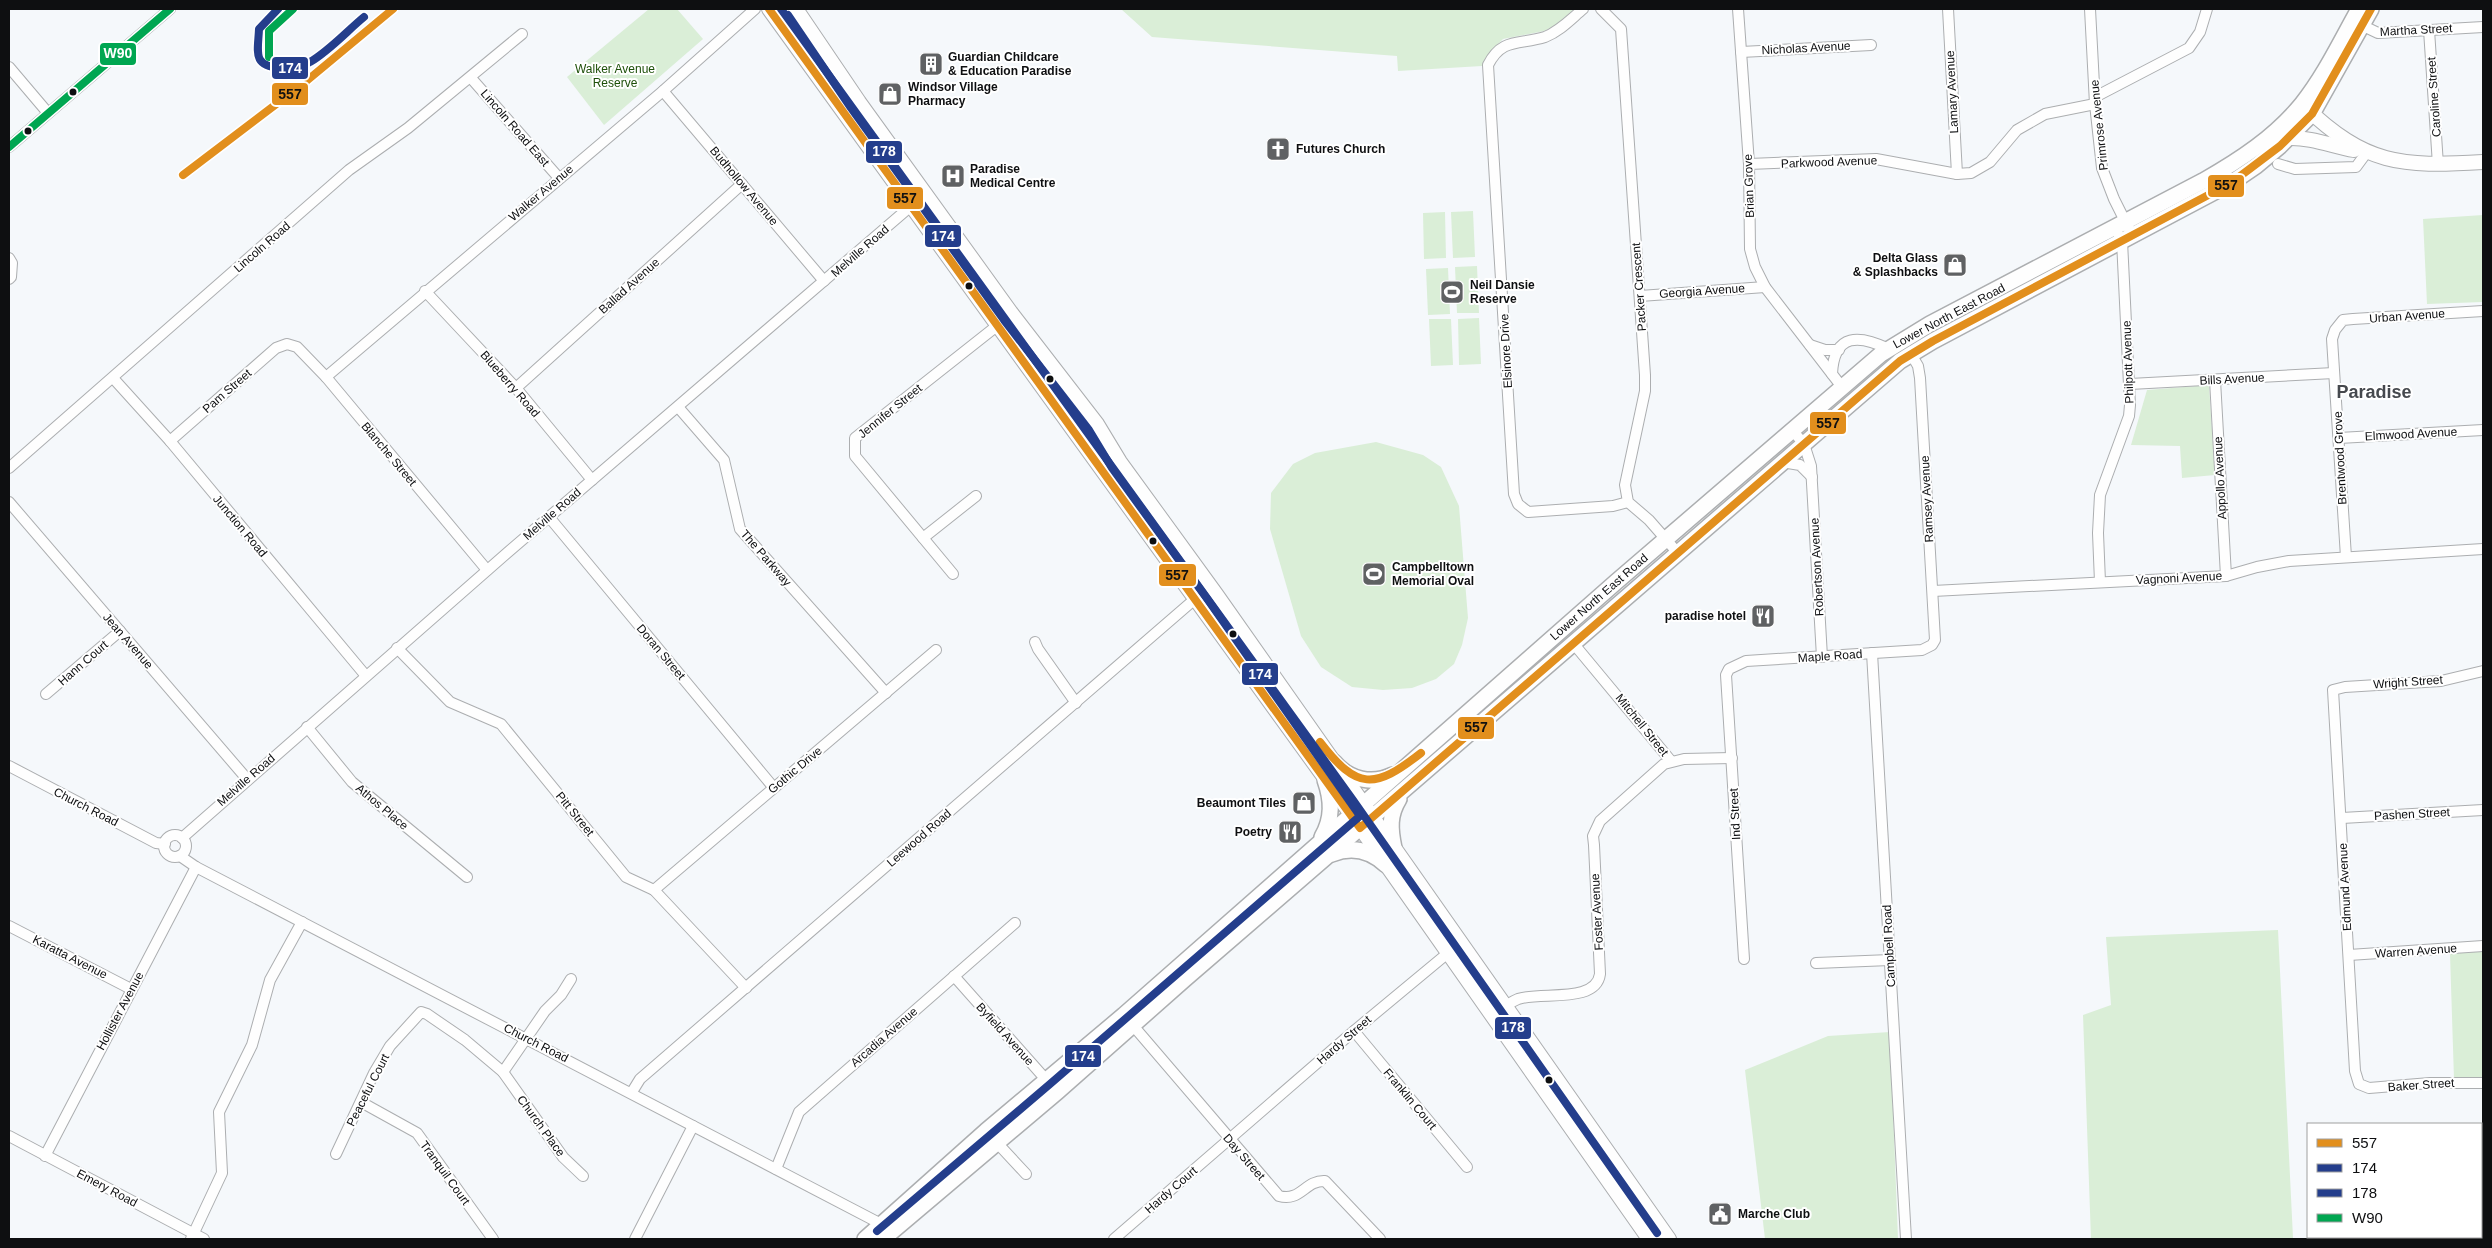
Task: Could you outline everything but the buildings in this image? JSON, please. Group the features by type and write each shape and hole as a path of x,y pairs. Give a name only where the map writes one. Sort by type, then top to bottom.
{"main road":[{"path":"769,9 996,326 1326,780 1649,1239"},
{"path":"796,9 835,68 1012,314 1097,424 1120,462 1210,586 1669,1239"},
{"name":"Lower North East Road","path":"865,1239 886,1231 997,1143 1057,1092 1318,842 1792,430 1889,349 1930,324 2241,176 2288,138 2307,109 2327,68 2358,18 2371,9"},
{"path":"2307,109 2333,133 2367,152"},
{"name":"Lower North East Road","path":"886,1231 986,1131 1047,1080 1129,1021 1373,818 1881,376 1912,354 2123,232 2240,159 2307,109"},
{"path":"2288,138 2307,138 2327,145 2367,152 2397,161 2438,165 2483,162"},
{"path":"1881,376 1889,349"},
{"path":"1334,762 1347,774 1365,780 1380,779 1401,770"},
{"path":"1318,842 1327,828 1331,812 1330,794 1326,780"},
{"path":"1394,848 1390,832 1392,813 1404,791"},
{"path":"1328,855 1341,851 1358,850 1376,856 1386,865"},
{"path":"2366,1239 2395,1238"}],"street":[{"path":"9,147 170,9"},
{"name":"Walker Avenue","path":"326,377 425,290 663,91 755,9"},
{"name":"Elsinore Drive","path":"1583,9 1560,29 1544,37 1504,45 1493,54 1488,65 1514,494 1518,504 1528,512 1613,506 1628,502"},
{"name":"Packer Crescent","path":"1601,9 1621,29 1640,296 1645,391 1626,485 1628,502"},
{"name":"Brian Grove","path":"1738,9 1749,164 1750,249 1754,267 1765,287 1842,387"},
{"name":"Lamary Avenue","path":"1948,9 1957,174"},
{"name":"Primrose Avenue","path":"2090,9 2095,101 2104,177 2123,232"},
{"name":"Parkwood Avenue","path":"1749,164 1876,159 1957,174 1970,173 1990,162 2017,130 2045,114 2095,101 2189,48 2200,32 2207,9"},
{"name":"Martha Street","path":"2358,18 2375,33 2483,27"},
{"name":"Caroline Street","path":"2429,30 2438,165"},
{"name":"Lincoln Road","path":"9,468 349,170 408,128 471,78 522,34"},
{"name":"Nicholas Avenue","path":"1741,52 1871,45"},
{"path":"9,67 48,113"},
{"name":"Lincoln Road East","path":"471,78 559,178"},
{"name":"Budhollow Avenue","path":"663,91 824,281"},
{"path":"2278,164 2295,169 2356,167 2359,166 2367,152"},
{"name":"Ballad Avenue","path":"516,388 742,184"},
{"name":"Melville Road","path":"182,838 397,648 925,194"},
{"name":"Philpott Avenue","path":"2100,582 2098,533 2100,495 2129,416 2130,384 2123,232"},
{"path":"9,279 11,277 11,261"},
{"name":"Georgia Avenue","path":"1640,296 1765,287"},
{"name":"Blueberry Road","path":"425,290 516,388 592,480"},
{"name":"Urban Avenue","path":"2335,330 2343,320 2483,311"},
{"name":"Jennifer Street","path":"953,574 855,456 855,438 1012,314"},
{"name":"Brentwood Grove","path":"2335,330 2332,339 2346,557"},
{"path":"1832,374 1833,362 1839,350 1850,341 1862,338 1889,349"},
{"name":"Blanche Street","path":"287,344 297,347 326,377 487,570"},
{"name":"Pam Street","path":"170,441 276,348 287,344"},
{"path":"1810,344 1825,350 1839,350"},
{"name":"Ramsey Avenue","path":"1912,354 1918,366 1920,378 1936,634 1932,645"},
{"name":"Bills Avenue","path":"2130,384 2334,373"},
{"name":"Junction Road","path":"113,378 170,441 366,676"},
{"name":"Appollo Avenue","path":"2214,380 2226,576"},
{"name":"The Parkway","path":"678,407 724,460 740,530 886,693"},
{"name":"Robertson Avenue","path":"1792,430 1808,452 1812,477 1822,657"},
{"name":"Elmwood Avenue","path":"2339,438 2483,430"},
{"path":"1782,462 1800,466 1812,477"},
{"path":"923,538 976,496"},
{"name":"Jean Avenue","path":"9,502 247,779"},
{"path":"1628,502 1677,552"},
{"name":"Doran Street","path":"549,517 774,788"},
{"name":"Vagnoni Avenue","path":"1933,591 2226,576 2273,563 2483,549"},
{"name":"Leewood Road","path":"632,1092 640,1079 1210,586"},
{"name":"Hann Court","path":"46,694 120,631"},
{"path":"1035,642 1076,703"},
{"name":"Mitchell Street","path":"1573,643 1671,761 1732,758"},
{"name":"Maple Road","path":"1730,669 1746,661 1922,650 1932,645"},
{"name":"Pitt Street","path":"397,648 450,702 501,724 626,877 654,890 746,988"},
{"name":"Gothic Drive","path":"654,890 936,650"},
{"name":"Campbell Road","path":"1872,653 1906,1239"},
{"name":"Ind Street","path":"1730,669 1726,675 1744,959"},
{"name":"Wright Street","path":"2333,690 2345,687 2454,679 2483,671"},
{"name":"Edmund Avenue","path":"2333,690 2342,818 2355,1071 2359,1084"},
{"name":"Athos Place","path":"307,727 352,782 467,877"},
{"name":"Foster Avenue","path":"1492,1016 1504,1006 1517,999 1530,996 1585,992 1594,988 1599,982 1593,836 1596,828 1607,813 1664,764 1671,761"},
{"name":"Church Road","path":"9,766 156,842 165,844"},
{"name":"Pashen Street","path":"2342,818 2483,810"},
{"path":"171,837 182,838 186,847 180,856 170,856 166,851 165,844 171,837"},
{"name":"Church Road","path":"180,856 196,867 632,1092 776,1169 886,1231"},
{"name":"Hollister Avenue","path":"45,1156 196,867"},
{"path":"192,1236 222,1173 219,1112 252,1045 270,980 302,922"},
{"name":"Arcadia Avenue","path":"776,1169 799,1112 1015,923"},
{"name":"Karatta Avenue","path":"9,926 131,989"},
{"name":"Hardy Street","path":"1229,1140 1354,1031 1460,943"},
{"name":"Warren Avenue","path":"2349,955 2483,946"},
{"path":"1816,963 1890,960"},
{"name":"Byfield Avenue","path":"954,976 1057,1092"},
{"path":"503,1072 545,1011 561,995 571,979"},
{"name":"Peaceful Court","path":"336,1154 390,1046 421,1012 427,1014"},
{"name":"Church Place","path":"427,1014 465,1040 503,1072 563,1157 584,1176"},
{"name":"Day Street","path":"1129,1021 1229,1140 1279,1196 1293,1197 1316,1182 1326,1181 1380,1239"},
{"name":"Franklin Court","path":"1354,1031 1467,1167"},
{"name":"Baker Street","path":"2359,1084 2369,1088 2430,1083 2483,1083"},
{"name":"Tranquil Court","path":"361,1102 417,1133 493,1239"},
{"path":"635,1239 693,1126"},
{"path":"986,1131 1026,1174"},
{"name":"Emery Road","path":"9,1136 192,1236 204,1239"},
{"name":"Hardy Court","path":"1114,1239 1229,1140"}],"green space":[{"name":"Walker Avenue Reserve","path":"649,9 677,9 703,39 604,125 567,77"},
{"path":"1121,9 1574,9 1558,24 1544,31 1503,39 1492,50 1482,66 1398,71 1397,56 1152,37"},
{"path":"1473,211 1475,257 1453,258 1451,212"},
{"path":"1445,212 1446,258 1424,259 1423,213"},
{"path":"2483,215 2483,302 2427,304 2423,219"},
{"path":"1477,266 1479,313 1457,313 1455,267"},
{"path":"1448,268 1450,314 1428,315 1426,269"},
{"path":"1479,318 1481,364 1459,365 1458,319"},
{"path":"1429,319 1451,319 1453,365 1431,366"},
{"path":"2209,385 2215,475 2182,478 2180,446 2131,445 2147,390"},
{"name":"Campbelltown Memorial Oval","path":"1376,442 1423,455 1441,467 1459,506 1468,618 1462,645 1454,664 1436,679 1412,688 1383,690 1352,687 1321,667 1301,636 1270,529 1271,493 1293,464 1315,453"},
{"path":"2278,930 2293,1238 2091,1239 2083,1015 2111,1005 2106,937"},
{"path":"2483,951 2483,1079 2454,1079 2450,954"},
{"path":"1890,1032 1898,1239 1765,1239 1745,1070 1828,1036"}],"transit line":[{"name":"W90","path":"9,147 170,9"},
{"name":"174","path":"278,9 259,29 258,51 261,61 271,67 280,68 299,67 307,64 331,47 364,17"},
{"name":"W90","path":"269,57 269,31 293,9"},
{"name":"557","path":"183,175 304,83 393,9"},
{"name":"557","path":"769,9 1360,828 1900,361 1933,341 2231,183 2280,146 2312,114 2371,9"},
{"name":"178","path":"781,9 1353,800 1657,1233"},
{"name":"174","path":"788,15 851,108 1004,320 1089,430 1112,468 1208,600 1360,816 877,1231"},
{"name":"557","path":"1320,742 1345,769 1356,776 1367,779 1391,774 1421,753"}],"place":[{"name":"Guardian Childcare & Education Paradise","path":"931,64"},
{"name":"Windsor Village Pharmacy","path":"890,94"},
{"name":"Futures Church","path":"1278,149"},
{"name":"Paradise Medical Centre","path":"953,176"},
{"name":"Delta Glass & Splashbacks","path":"1955,265"},
{"name":"Neil Dansie Reserve","path":"1452,292"},
{"name":"Campbelltown Memorial Oval","path":"1374,574"},
{"name":"paradise hotel","path":"1763,616"},
{"name":"Beaumont Tiles","path":"1304,803"},
{"name":"Poetry","path":"1290,832"},
{"name":"Marche Club","path":"1720,1214"}],"district":[{"name":"Paradise","path":"2374,392"}]}
